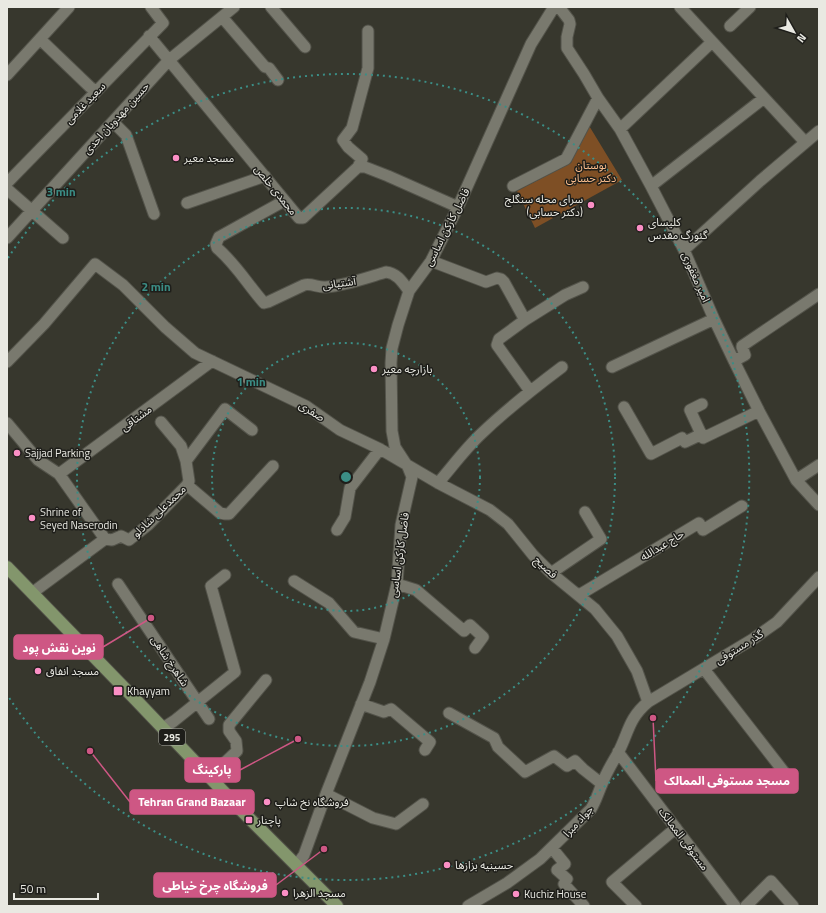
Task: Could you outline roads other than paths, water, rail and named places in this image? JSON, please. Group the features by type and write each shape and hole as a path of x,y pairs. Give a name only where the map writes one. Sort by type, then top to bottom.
{"main road":[{"name":"295","path":"7,567 208,776 337,906"}],"street":[{"path":"7,75 69,7"},
{"name":"سعید غلامی","path":"7,183 163,23 151,7"},
{"name":"حسین مهدویان احدی","path":"7,238 169,60 234,7"},
{"path":"271,7 305,47"},
{"name":"فاضل کارکن اساسی","path":"296,866 304,855 361,704 384,639 397,584 401,525 412,478 408,467 395,447 392,431 390,364 392,348 410,290 431,261 458,207 533,40 554,7"},
{"name":"امیر مغفوری","path":"560,7 570,24 567,37 567,48 598,98 620,129 652,186 684,250 734,361 796,480 819,505"},
{"path":"680,7 805,142"},
{"path":"730,26 750,7"},
{"path":"222,17 265,67 269,68 278,80"},
{"path":"368,31 368,68 352,128 343,140 348,147 362,159 358,167 365,167 382,173 458,207"},
{"name":"محمدی خلص","path":"149,36 299,218 303,218 358,167"},
{"path":"40,39 96,91"},
{"path":"620,129 712,42"},
{"path":"512,186 566,159 598,98"},
{"path":"652,186 764,98"},
{"path":"113,122 126,135 154,214"},
{"path":"684,250 819,131"},
{"path":"187,203 265,176"},
{"path":"7,189 63,238"},
{"name":"آشتیانی","path":"284,201 219,237 216,244 235,266 253,291 264,302 268,302 308,284 323,287 348,284 386,272 391,272 410,290"},
{"path":"431,261 486,282 497,278 501,279 525,320"},
{"name":"صفری","path":"7,362 44,324 95,264 123,285 165,327 195,353 306,406 340,430 380,449 408,467"},
{"path":"530,391 497,345 499,339 525,320 565,295 583,287"},
{"path":"734,361 745,355 742,346 819,294"},
{"path":"612,368 714,318"},
{"name":"مشتاقی","path":"59,474 212,361"},
{"path":"438,483 479,435 530,391 562,367"},
{"path":"702,404 690,410 702,436"},
{"path":"624,407 651,454 682,438 686,442 759,411"},
{"path":"186,460 225,409 252,430"},
{"name":"محمدعلی شادلو","path":"105,539 112,540 121,536 129,540 148,525 187,485 189,475 181,446 161,422"},
{"path":"7,424 38,460 59,474 105,539 32,593"},
{"path":"337,530 345,517 350,488 380,449"},
{"path":"796,480 819,465"},
{"path":"187,485 220,513 229,514 273,466"},
{"name":"فصیح","path":"408,467 490,510 508,524 551,573 595,609 617,636 637,671 648,702"},
{"name":"حاج عبدالله","path":"579,595 699,522 703,530 742,506"},
{"path":"551,573 601,540 585,512"},
{"path":"163,728 235,672 211,586 225,575"},
{"name":"گذر مستوفی","path":"648,702 753,639 777,622 819,578"},
{"path":"294,581 329,603 354,632 384,639"},
{"name":"شاهرخ شاهی","path":"118,584 209,719"},
{"path":"397,584 416,590 464,630 470,625 483,637 475,648"},
{"path":"704,669 784,772"},
{"path":"208,776 220,768 236,751 236,741 229,731 229,725 266,680"},
{"name":"جواد مبرا","path":"468,906 507,883 540,859 591,809 633,718 638,710 648,702"},
{"path":"361,704 384,712 391,709 430,742 425,750"},
{"path":"449,713 494,738 498,747 525,772 554,756 567,766 574,761 602,784"},
{"name":"مستوفی الممالک","path":"618,752 735,906"},
{"path":"326,794 373,818 396,824 423,804"},
{"path":"636,906 612,882 676,828"},
{"path":"552,848 565,864 557,870 567,879 564,884 584,906"},
{"path":"746,906 771,881 792,906"}],"place":[{"name":"مسجد معیر","path":"176,158"},
{"name":"سرای محله سنگلج (دکتر حسابی)","path":"591,205"},
{"name":"کلیسای گئورگ مقدس","path":"640,228"},
{"name":"بازارچه معیر","path":"374,369"},
{"name":"Sajjad Parking","path":"17,453"},
{"name":"Shrine of Seyed Naserodin","path":"32,518"},
{"name":"نوین نقش پود","path":"151,618"},
{"name":"مسجد انفاق","path":"38,671"},
{"name":"Khayyam","path":"118,691"},
{"name":"مسجد مستوفی الممالک","path":"653,718"},
{"name":"پارکینگ","path":"298,739"},
{"name":"Tehran Grand Bazaar","path":"90,751"},
{"name":"فروشگاه نخ شاپ","path":"267,802"},
{"name":"پاچنار","path":"249,820"},
{"name":"فروشگاه چرخ خیاطی","path":"324,849"},
{"name":"حسینیه بزازها","path":"447,865"},
{"name":"مسجد الزهرا","path":"285,893"},
{"name":"Kuchiz House","path":"516,894"}],"park label":[{"name":"بوستان دکتر حسابی","path":"591,171"}]}
